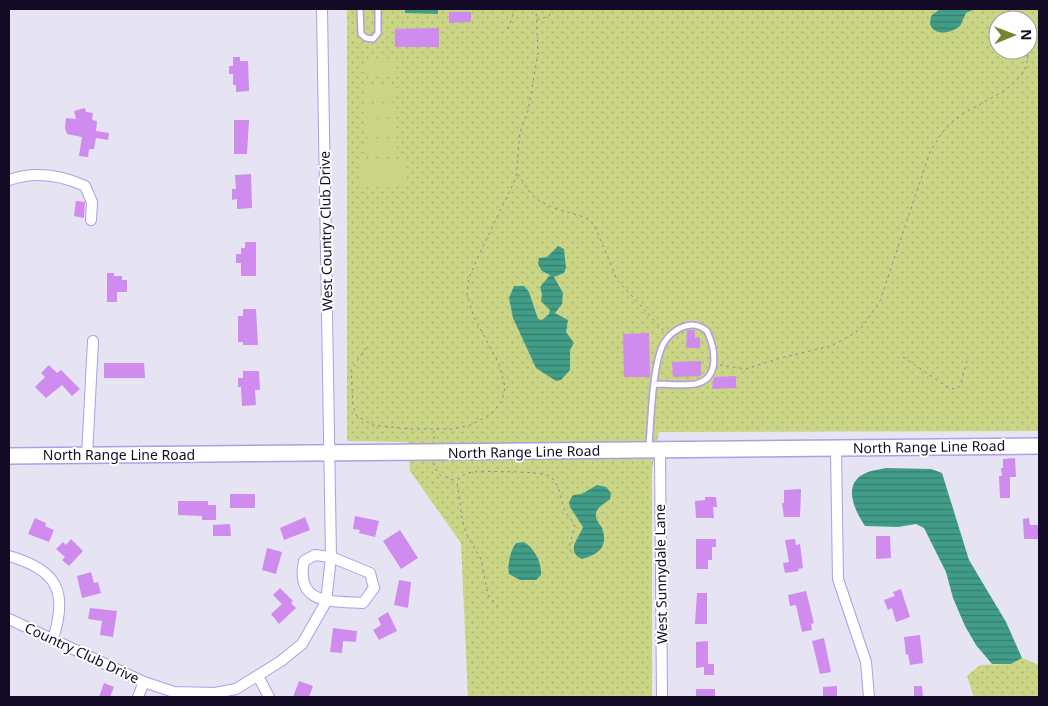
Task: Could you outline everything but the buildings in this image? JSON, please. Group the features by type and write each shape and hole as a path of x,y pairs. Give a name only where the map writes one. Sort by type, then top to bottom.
{"street":[{"name":"West Country Club Drive","path":"322,9 329,454"},
{"path":"9,180 22,175 52,174 69,178 85,186 92,202 91,220"},
{"path":"87,456 93,341"},
{"name":"North Range Line Road","path":"9,456 1039,446"},
{"path":"836,448 838,580 866,662 870,697"},
{"name":"West Sunnydale Lane","path":"654,450 662,697"},
{"name":"Country Club Drive","path":"9,619 144,682 174,692 215,693 236,690 281,661 302,644 326,602 331,557 329,454"},
{"path":"316,555 331,557 370,573 374,588 363,603 326,602 307,591 301,578 304,560 316,555"},
{"path":"9,556 36,567 56,586 61,606 54,639"},
{"path":"258,676 269,697"},
{"path":"138,697 144,682"}],"lane":[{"path":"360,9 360,34 366,38 373,39 378,33 378,9"},
{"path":"654,450 656,384 661,349 670,337 689,324 702,327 707,331 712,341 715,364 709,373 697,384 656,384"}],"path":[{"path":"508,30 515,9"},
{"path":"366,348 352,370 353,406 356,415 379,427 434,430 471,425 491,414 505,395 505,386 499,364 474,317 467,295 469,278 517,173 520,132 528,111 538,53 536,9"},
{"path":"536,20 549,16 552,9"},
{"path":"715,364 746,369 780,358 831,346 855,333 880,300 930,152 938,138 954,120 1015,83 1027,68 1027,60"},
{"path":"517,173 530,194 538,200 553,208 584,216 594,224 617,280 670,337"},
{"path":"903,357 941,383 955,389 960,386 967,361"},
{"path":"434,430 434,445"},
{"path":"434,460 434,467 438,473 457,481"},
{"path":"498,607 488,595 481,559 467,535 462,519 457,481 462,475 473,472 542,474 549,476 556,484 565,510 575,527 569,547 571,552"}],"shaded area":[{"path":"347,9 1039,9 1039,431 659,432 652,469 652,697 468,697 461,543 410,471 408,442 347,441"},
{"path":"405,9 438,9 438,14 405,13"},
{"path":"940,9 975,9 966,13 960,26 948,32 939,32 932,28 930,24 931,16"},
{"path":"365,61 396,61 396,75 365,75"},
{"path":"396,84 396,98 365,99 365,85"},
{"path":"396,103 396,117 365,118 365,104"},
{"path":"365,122 396,122 396,136 366,137"},
{"path":"366,141 396,141 397,155 366,155"},
{"path":"382,160 405,160 405,186 382,187"},
{"path":"359,161 381,161 381,173 359,174"},
{"path":"359,174 381,174 381,187 359,187"},
{"path":"558,246 564,249 566,268 564,273 554,277 563,293 562,304 555,313 568,320 566,332 574,343 570,350 570,370 561,380 556,381 536,368 513,318 509,298 514,286 524,286 529,292 538,319 542,320 549,314 550,310 541,301 540,287 550,275 542,271 538,264 539,258 547,257"},
{"path":"886,468 931,469 942,473 969,560 1006,622 1022,658 1011,664 992,664 976,645 965,626 953,598 946,572 924,528 916,524 898,527 865,526 852,496 854,484 863,474"},
{"path":"597,485 606,487 611,493 610,499 596,513 604,535 603,545 593,555 582,559 574,552 574,548 583,527 570,507 569,502 573,495 582,494"},
{"path":"524,542 531,548 539,560 541,575 536,580 520,580 509,574 509,562 513,549 516,543"},
{"path":"1022,658 1039,665 1039,697 974,697 967,676 980,665 1011,664"}]}
